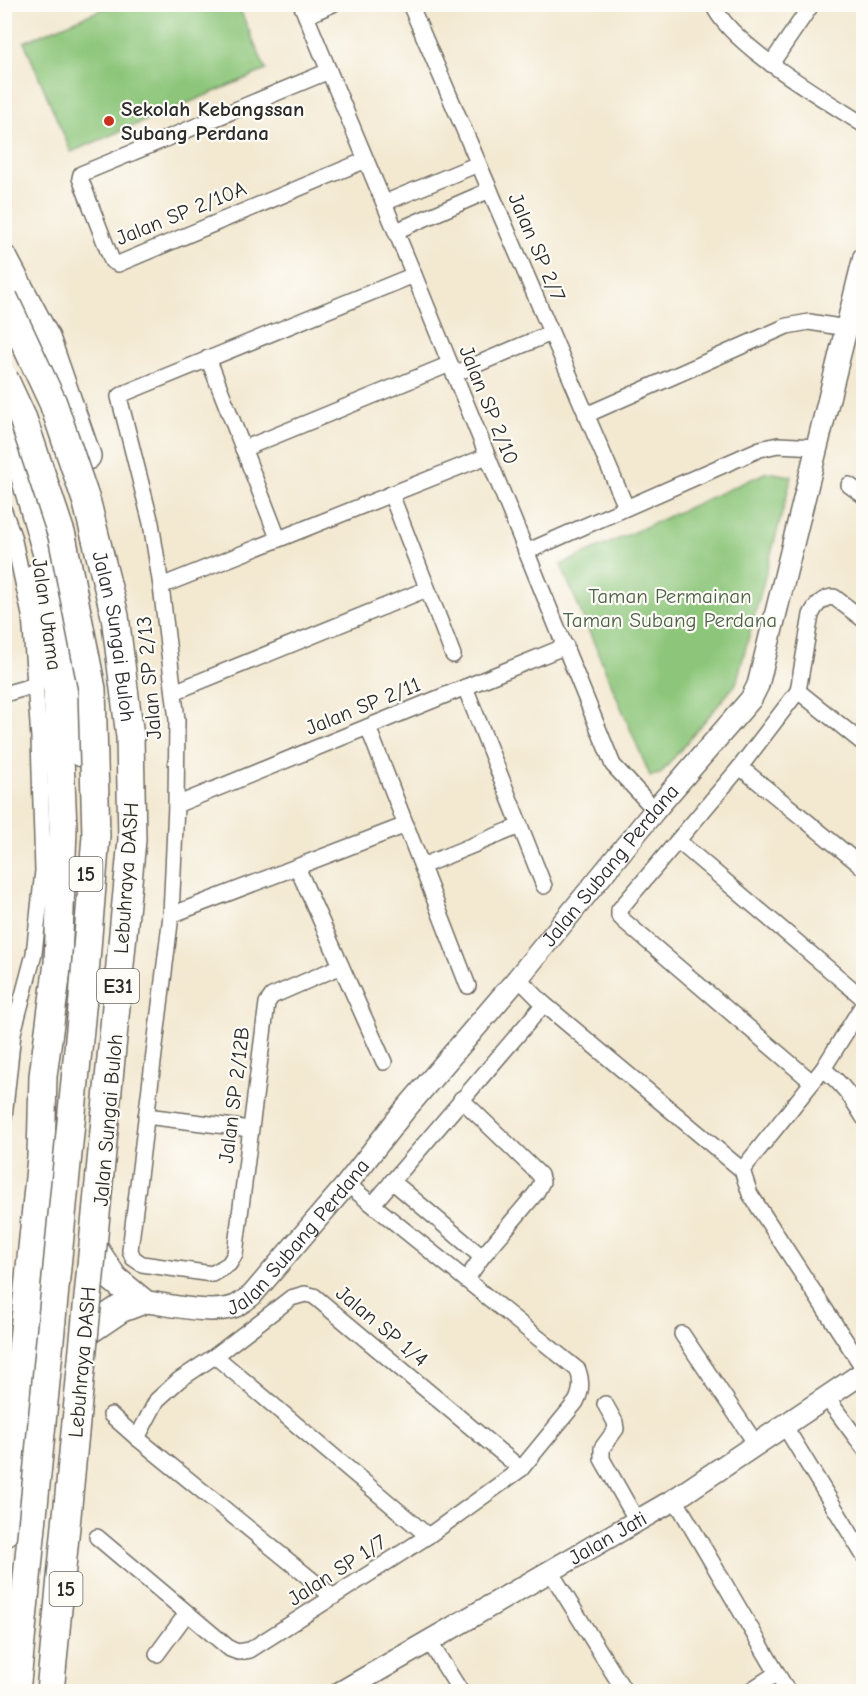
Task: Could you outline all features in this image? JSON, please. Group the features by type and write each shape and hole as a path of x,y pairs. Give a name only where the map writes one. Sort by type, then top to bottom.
{"highway":[{"path":"4,259 46,338 111,525 141,683 148,832 120,971"},
{"name":"Jalan Sungai Buloh","path":"4,279 21,317 68,446 96,533 124,692 133,847 95,1250 83,1444 52,1692"},
{"name":"Lebuhraya DASH","path":"4,298 53,403 87,502 115,616 130,737 132,840 52,1692"},
{"name":"Lebuhraya DASH","path":"4,378 23,419 62,536 92,689 96,836 16,1692"},
{"name":"15","path":"4,404 64,614 82,734 86,872 5,1692"},
{"path":"4,461 34,554 57,690 63,828 58,963 43,1076 26,1160 4,1376"},
{"path":"4,1533 41,1157 43,1076"},
{"path":"51,1226 56,1236 68,1240 80,1240 88,1234 102,1185"},
{"path":"89,1330 120,1309 141,1300 114,1279 95,1250"},
{"path":"39,1351 54,1329 66,1329 72,1331 88,1364"}],"street":[{"path":"304,10 333,4"},
{"name":"Jalan SP 2/7","path":"410,4 626,507"},
{"path":"713,4 729,29 771,64 864,125"},
{"path":"771,64 812,4"},
{"name":"Jalan SP 2/10","path":"304,10 613,765 655,810"},
{"name":"Jalan SP 2/10A","path":"329,71 81,174 80,178 112,261 118,264 366,160"},
{"path":"384,203 478,164"},
{"path":"396,231 490,190"},
{"name":"Jalan Subang Perdana","path":"141,1300 206,1310 224,1309 252,1295 347,1184 404,1111 518,978 655,810 751,699 758,685 864,257"},
{"name":"Jalan SP 2/13","path":"220,1270 212,1274 142,1264 133,1258 130,1250 171,915 177,720 151,523 119,397 208,358 414,275"},
{"path":"586,415 787,326 808,322 846,328"},
{"path":"243,449 551,333"},
{"path":"208,358 278,538"},
{"path":"526,552 760,450 778,445 817,447"},
{"path":"161,586 487,456"},
{"path":"849,484 864,496"},
{"path":"391,494 453,655"},
{"name":"Jalan Utama","path":"4,511 30,615 36,685 43,870 34,954 9,1033 4,1117"},
{"path":"174,692 427,589"},
{"path":"812,1083 619,916 620,910 740,767 798,691 814,608 829,597 834,597 864,620"},
{"name":"Jalan SP 2/11","path":"176,805 566,646"},
{"path":"4,694 36,685"},
{"path":"465,687 544,886"},
{"path":"798,691 864,744"},
{"path":"368,727 468,986"},
{"path":"740,767 864,868"},
{"path":"171,915 406,825"},
{"path":"422,866 520,826"},
{"path":"678,841 864,1001 823,1069 742,1170"},
{"path":"297,867 384,1062"},
{"name":"Jalan SP 2/12B","path":"220,1270 229,1264 235,1254 269,999 341,966"},
{"path":"518,978 544,1004 742,1170 750,1194 864,1370"},
{"path":"373,1204 544,1004"},
{"path":"823,1069 839,1081 864,1118"},
{"path":"347,1184 466,1280 482,1257 536,1193 542,1182 540,1175 461,1099"},
{"path":"146,1116 250,1129"},
{"path":"392,1181 482,1257"},
{"name":"Jalan SP 1/7","path":"96,1538 230,1649 238,1652 250,1650 428,1536 521,1469 576,1402 581,1388 578,1370 466,1280"},
{"name":"Jalan SP 1/4","path":"137,1438 157,1400 179,1380 215,1356 291,1298 305,1294 314,1296 521,1469"},
{"path":"682,1334 756,1444"},
{"path":"215,1356 428,1536"},
{"name":"Jalan Jati","path":"341,1692 675,1499 864,1370"},
{"path":"826,1396 864,1448"},
{"path":"604,1404 615,1422 616,1430 602,1448 603,1459 637,1521"},
{"path":"111,1415 333,1597"},
{"path":"784,1425 864,1556"},
{"path":"675,1499 788,1692"},
{"path":"550,1570 625,1692"},
{"path":"158,1654 187,1613"},
{"path":"429,1641 461,1692"},
{"path":"748,1692 777,1673"}],"green space":[{"name":"Sekolah Kebangssan Subang Perdana","path":"112,5 238,5 266,70 71,152 24,42"},
{"name":"Taman Permainan Taman Subang Perdana","path":"767,472 792,476 736,684 660,774 650,776 561,565"}],"place":[{"name":"Sekolah Kebangssan Subang Perdana","path":"109,121"}]}
